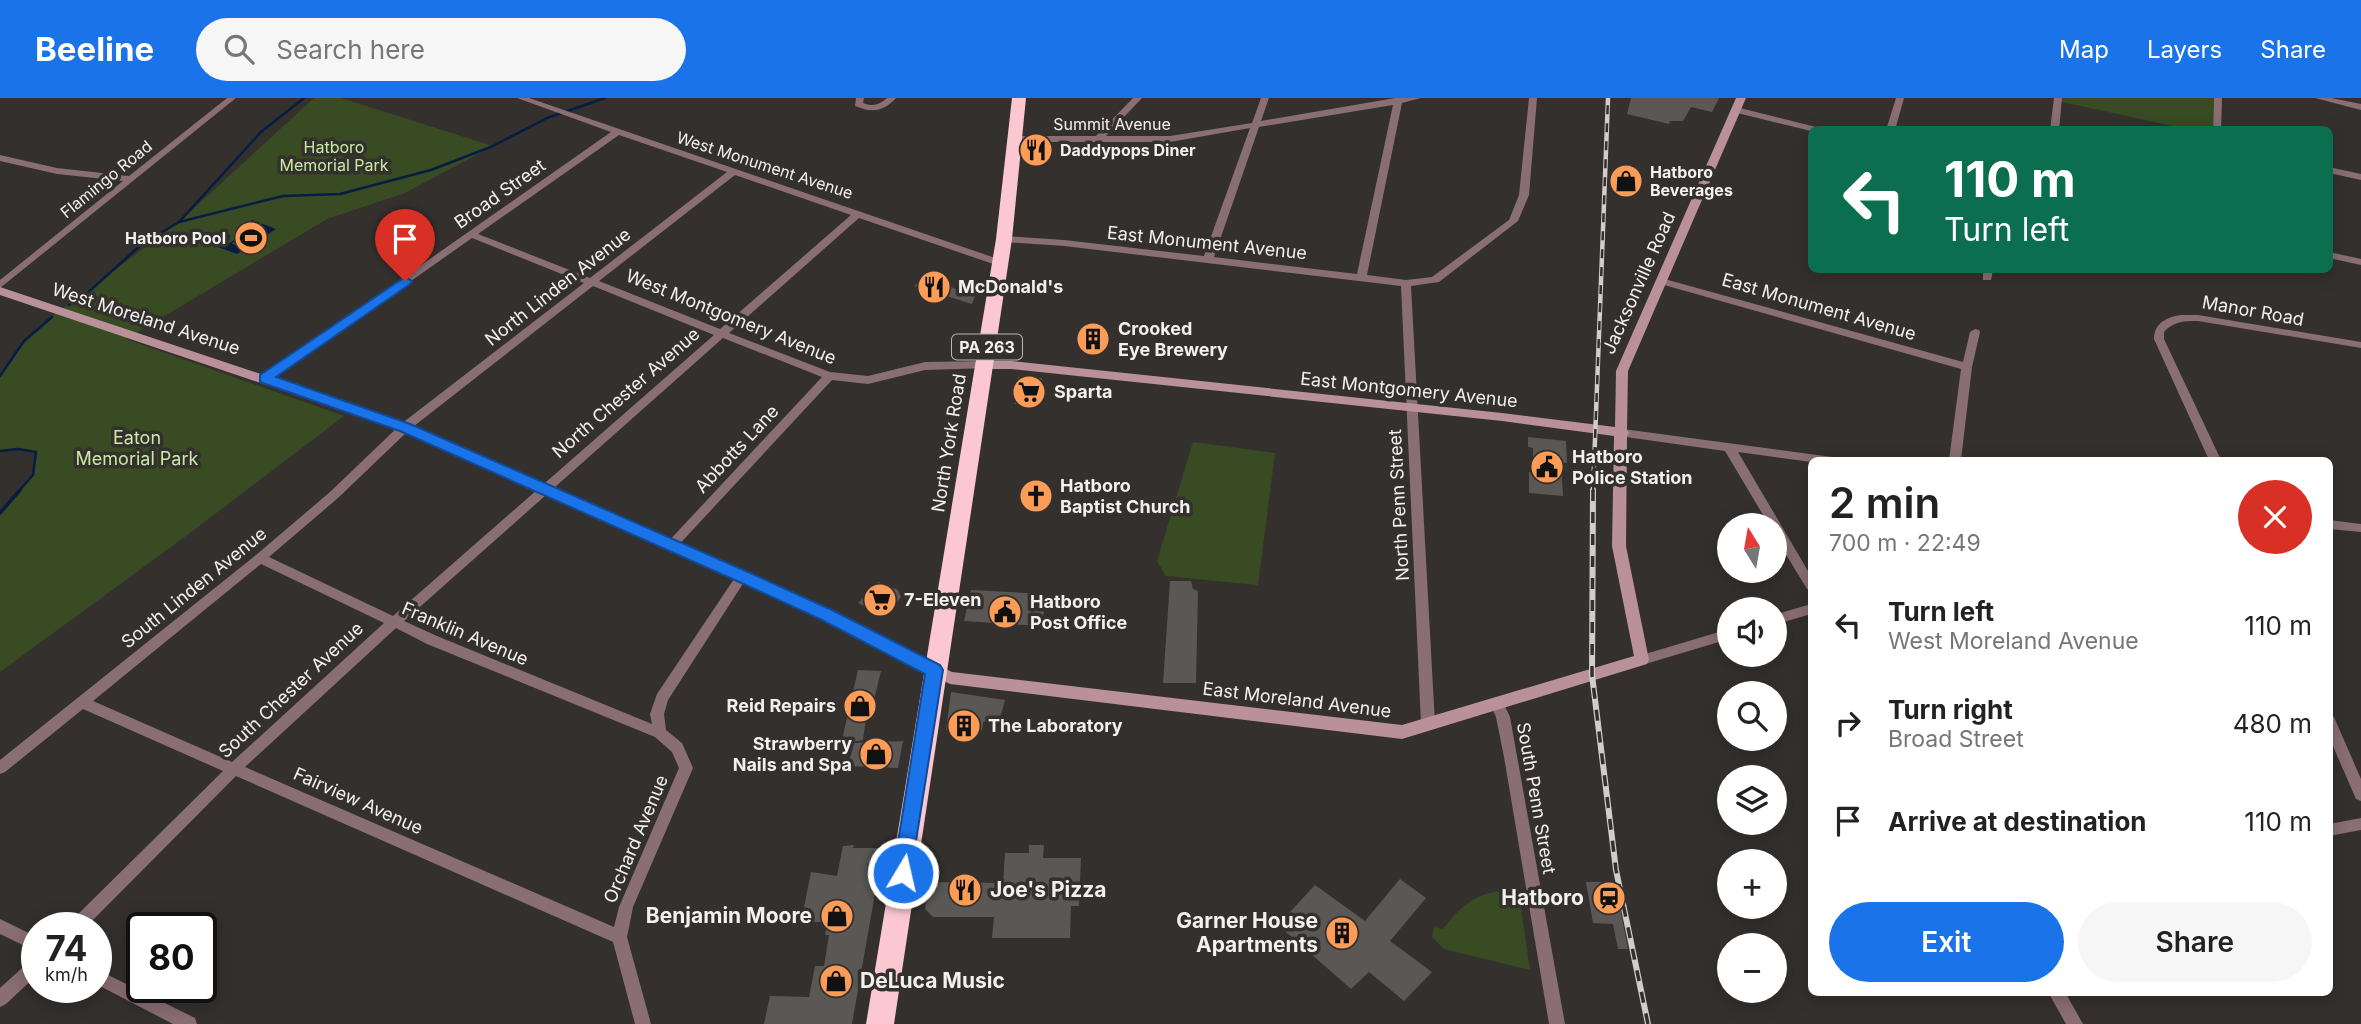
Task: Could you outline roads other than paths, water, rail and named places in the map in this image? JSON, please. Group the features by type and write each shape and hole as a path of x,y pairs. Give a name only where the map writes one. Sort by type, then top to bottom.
{"highway":[{"name":"North York Road","path":"934,670 1004,239 1019,98"},
{"name":"PA 263","path":"880,1024 934,670"}],"street":[{"name":"Flamingo Road","path":"0,285 232,98"},
{"name":"West Monument Avenue","path":"521,98 732,173 859,213 1000,263"},
{"path":"860,98 858,104 870,109 883,106 892,98"},
{"path":"1098,139 1138,98"},
{"path":"1208,259 1265,98"},
{"name":"Summit Avenue","path":"1013,139 1170,139 1417,98"},
{"name":"East Monument Avenue","path":"1004,239 1208,259 1406,283 1435,279 1513,221 1524,195 1533,98"},
{"name":"Jacksonville Road","path":"1642,660 1619,546 1622,371 1741,98"},
{"path":"1891,126 1899,98"},
{"path":"2054,126 2058,98"},
{"path":"2217,126 2218,98"},
{"path":"2319,98 2361,107"},
{"path":"1361,278 1399,99"},
{"path":"1736,110 1808,128"},
{"name":"Broad Street","path":"265,378 617,132"},
{"path":"0,158 57,172 130,179"},
{"path":"2333,171 2361,177"},
{"name":"North Linden Avenue","path":"405,427 732,173"},
{"name":"North Chester Avenue","path":"542,489 859,213"},
{"name":"West Montgomery Avenue","path":"472,235 829,376 868,380 925,366 984,365"},
{"path":"2333,256 2361,262"},
{"name":"East Monument Avenue","path":"1661,281 1967,367"},
{"name":"North Penn Street","path":"1406,283 1428,724"},
{"name":"West Moreland Avenue","path":"0,291 405,427 670,547 742,576 934,670"},
{"name":"Manor Road","path":"2214,457 2159,339 2158,331 2163,325 2183,317 2198,318 2361,345"},
{"path":"1955,457 1967,367 1975,332"},
{"name":"East Montgomery Avenue","path":"984,365 1012,365 1412,408 1808,457"},
{"name":"Abbotts Lane","path":"670,547 829,376"},
{"name":"South Linden Avenue","path":"0,768 260,558 334,495 405,427"},
{"path":"1729,447 1808,581"},
{"name":"South Chester Avenue","path":"90,912 235,768 542,489"},
{"path":"2333,524 2361,528"},
{"name":"Franklin Avenue","path":"260,558 393,623 660,733"},
{"path":"660,733 657,714 662,698 742,576"},
{"path":"1787,616 1808,610"},
{"name":"East Moreland Avenue","path":"934,670 950,678 1402,732 1717,638"},
{"name":"Fairview Avenue","path":"82,702 618,937"},
{"name":"South Penn Street","path":"1497,704 1509,747 1557,1024"},
{"path":"2333,730 2361,795"},
{"name":"Orchard Avenue","path":"618,937 626,907 687,768 683,754 660,733"},
{"path":"2333,830 2361,824"},
{"path":"0,926 21,937"},
{"path":"618,937 643,1024"},
{"path":"0,999 21,979"},
{"path":"112,984 189,1024"},
{"path":"2058,996 2075,1024"}],"water":[{"name":"Hatboro Pool","path":"252,220 276,229 248,247 233,242 232,244 245,249 237,254 207,243 224,233 230,235 224,244 227,245 241,235 237,230"}],"waterway":[{"path":"179,222 261,132 304,98"},
{"path":"179,222 283,196 340,194 431,170 493,146 547,118 605,98"},
{"path":"69,305 84,296 142,244 179,222"},
{"path":"0,376 24,341 52,317"},
{"path":"0,451 18,449 36,452 33,475 18,492"},
{"path":"0,513 20,490"}],"railway":[{"path":"1593,492 1608,98"},
{"path":"1593,490 1592,675 1616,870 1648,1024"}],"place":[{"name":"Daddypops Diner","path":"1036,150"},
{"name":"Hatboro Beverages","path":"1626,181"},
{"name":"Hatboro Pool","path":"251,238"},
{"name":"McDonald's","path":"934,287"},
{"name":"Crooked Eye Brewery","path":"1093,339"},
{"name":"Sparta","path":"1029,392"},
{"name":"Hatboro Police Station","path":"1547,467"},
{"name":"Hatboro Baptist Church","path":"1036,496"},
{"name":"7-Eleven","path":"880,600"},
{"name":"Hatboro Post Office","path":"1005,612"},
{"name":"Reid Repairs","path":"860,706"},
{"name":"The Laboratory","path":"964,726"},
{"name":"Strawberry Nails and Spa","path":"876,754"},
{"name":"Joe's Pizza","path":"965,890"},
{"name":"Hatboro","path":"1609,898"},
{"name":"Benjamin Moore","path":"837,916"},
{"name":"Garner House Apartments","path":"1342,933"},
{"name":"DeLuca Music","path":"836,981"}],"park label":[{"name":"Hatboro Memorial Park","path":"334,156"},
{"name":"Eaton Memorial Park","path":"137,448"}]}
